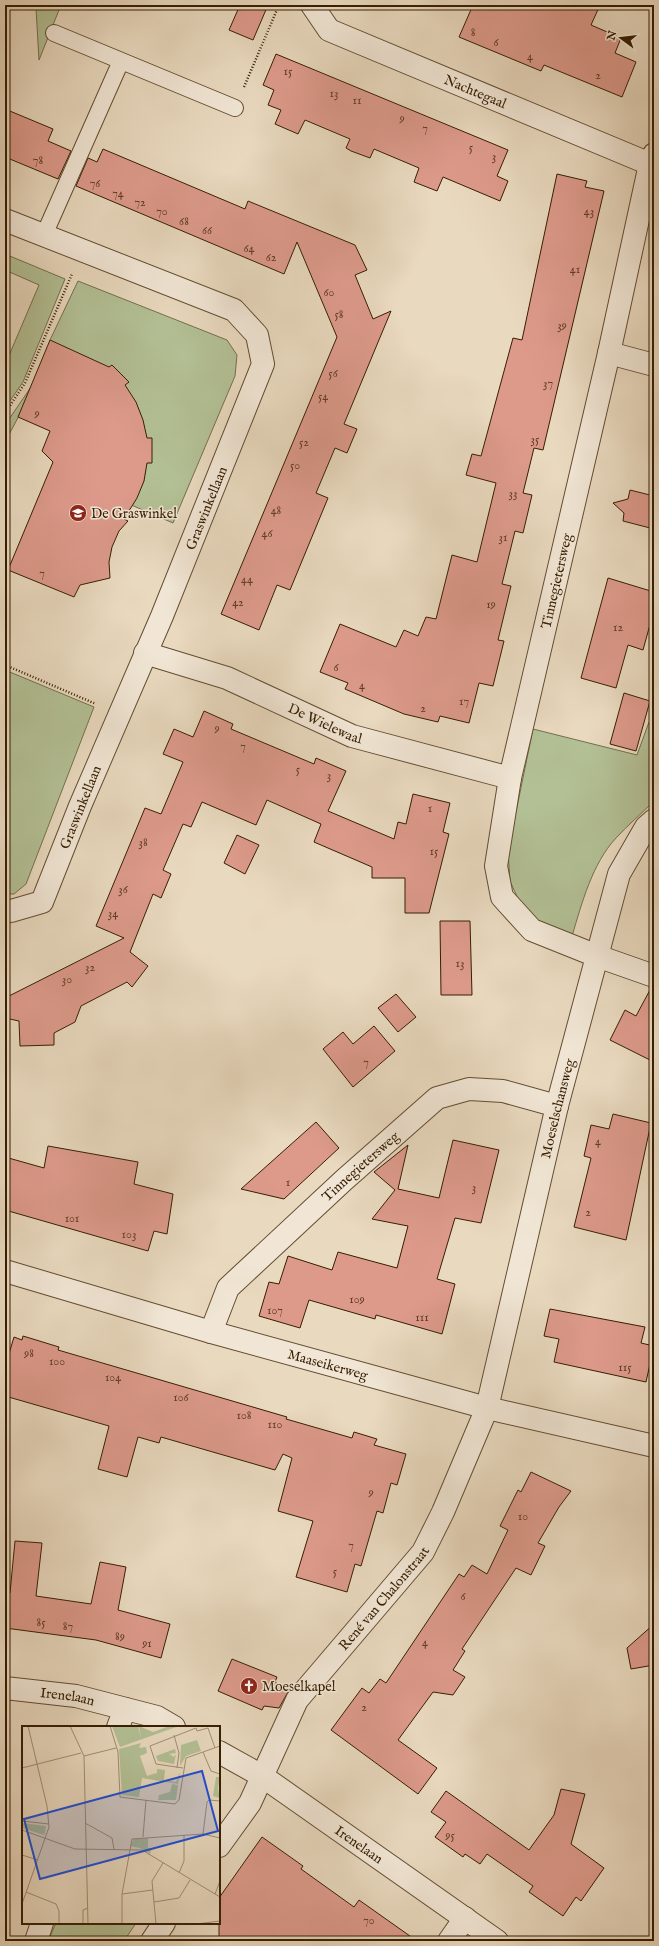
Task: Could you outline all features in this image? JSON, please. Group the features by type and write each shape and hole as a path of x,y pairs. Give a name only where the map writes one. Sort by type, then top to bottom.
{"street":[{"name":"Nachtegaal","path":"312,5 329,30 652,159"},
{"name":"Tinnegietersweg","path":"652,159 609,353 510,778 496,866 502,897 532,930 597,956 654,976"},
{"name":"Graswinkellaan","path":"5,220 234,310 257,335 264,364 162,616 119,714 42,902 10,911 5,910"},
{"path":"609,353 654,365"},
{"name":"De Wielewaal","path":"145,653 227,678 352,736 510,778"},
{"name":"Moeselschansweg","path":"487,1408 557,1106 619,874 646,827 654,820"},
{"name":"Tinnegietersweg","path":"211,1332 228,1288 344,1180 436,1098 469,1089 503,1091 557,1106"},
{"name":"Maaseikerweg","path":"5,1271 211,1332 487,1408 654,1446"},
{"name":"René van Chalonstraat","path":"220,1845 250,1803 296,1700 423,1552 444,1512 487,1408"},
{"name":"Irenelaan","path":"5,1688 76,1696 122,1718 157,1717 172,1726"},
{"name":"Irenelaan","path":"220,1753 262,1776 498,1941"},
{"path":"449,1941 465,1918"},
{"path":"36,1941 42,1924"},
{"path":"152,1941 163,1924"}],"lane":[{"path":"54,33 235,108"},
{"path":"44,235 121,61"}],"path":[{"path":"235,108 279,5"},
{"path":"5,413 25,383 82,250"},
{"path":"5,665 119,714"}],"green space":[{"path":"61,5 39,60 36,8"},
{"path":"5,254 65,279 23,382 5,408 5,365 39,285 5,270"},
{"path":"78,281 227,340 237,355 235,376 173,523 129,504 50,340"},
{"path":"31,387 21,412 5,442 5,425"},
{"path":"5,670 94,707 26,884 14,894 5,894"},
{"path":"649,722 654,725 654,801 616,838 600,860 589,884 572,936 546,931 525,914 510,881 508,851 533,729 637,755"},
{"path":"56,1924 135,1924 124,1941 48,1941"}],"building":[{"path":"240,5 268,5 253,40 229,30"},
{"path":"473,5 600,5 591,25 621,38 615,53 636,62 622,97 544,65 541,71 459,37"},
{"path":"276,54 508,150 497,176 508,181 500,201 443,177 437,191 414,182 419,168 374,149 370,158 351,151 346,148 350,139 305,120 298,134 275,124 281,110 268,105 274,90 263,85"},
{"path":"5,109 53,129 48,141 71,151 58,179 5,157"},
{"path":"103,149 245,209 248,201 355,245 367,270 355,275 373,319 391,311 344,424 357,429 347,453 335,448 316,493 328,498 290,590 277,585 259,630 221,614 337,337 297,242 284,274 76,186 88,158 97,162"},
{"path":"557,174 587,181 585,187 604,191 543,450 534,448 523,493 532,495 523,533 515,531 502,584 511,586 498,640 504,641 493,686 479,683 469,723 440,716 438,722 404,714 345,689 348,683 320,672 340,624 396,647 404,630 418,636 426,617 436,619 452,555 477,562 496,483 466,475 472,454 481,456 513,338 522,340"},
{"path":"50,340 109,367 112,365 129,382 125,385 136,402 143,420 147,438 152,438 152,463 147,463 144,481 137,498 124,519 128,521 119,531 112,547 109,562 110,578 80,585 74,597 8,570 53,462 42,451 50,431 18,417"},
{"path":"630,490 654,496 654,529 623,521 624,513 613,503 628,499"},
{"path":"608,578 654,592 654,610 643,650 628,645 616,688 581,678"},
{"path":"624,693 650,701 636,751 610,744"},
{"path":"204,711 233,724 231,729 314,764 316,758 346,771 328,811 394,839 398,822 406,824 413,794 450,803 443,832 449,834 429,913 405,913 405,878 372,878 372,867 314,842 321,824 267,800 256,825 202,802 191,827 183,824 163,870 171,874 161,898 153,894 130,952 148,966 132,987 127,982 81,1006 75,1022 54,1033 54,1045 20,1046 19,1021 5,1018 5,998 124,938 96,926 145,808 161,814 183,762 163,754 174,729 193,737"},
{"path":"237,835 259,845 245,874 224,863"},
{"path":"440,921 470,921 472,995 441,995"},
{"path":"651,988 654,988 654,1062 610,1040 625,1010 636,1016"},
{"path":"396,994 416,1017 398,1032 378,1008"},
{"path":"374,1026 395,1051 353,1087 323,1049 343,1032 353,1044"},
{"path":"613,1114 651,1123 626,1240 574,1227 591,1158 584,1156 591,1125 609,1129"},
{"path":"316,1122 339,1148 284,1199 241,1189"},
{"path":"453,1140 499,1150 481,1223 455,1218 437,1279 455,1284 442,1334 376,1315 375,1319 309,1300 300,1328 259,1316 269,1282 279,1284 288,1256 332,1270 338,1252 397,1268 408,1226 372,1219 395,1190 374,1172 408,1145 398,1189 439,1198"},
{"path":"48,1146 138,1162 134,1184 173,1194 167,1234 154,1231 148,1251 5,1210 5,1157 44,1168"},
{"path":"550,1309 645,1327 641,1343 654,1346 646,1382 554,1362 559,1339 544,1336"},
{"path":"23,1336 59,1347 58,1350 287,1417 286,1419 352,1438 354,1432 377,1439 374,1445 406,1454 397,1485 391,1483 383,1513 377,1511 361,1566 355,1564 347,1592 296,1577 313,1521 278,1511 292,1458 283,1454 275,1470 161,1437 159,1443 138,1437 127,1477 98,1469 109,1426 5,1396 5,1367 14,1337 22,1340"},
{"path":"531,1472 571,1491 559,1507 538,1543 545,1546 531,1575 516,1568 462,1649 465,1651 453,1670 465,1677 453,1695 433,1692 398,1740 437,1768 418,1794 331,1730 362,1688 369,1693 380,1679 386,1683 459,1574 464,1577 472,1565 487,1574 508,1530 500,1526 518,1490 521,1492"},
{"path":"15,1541 42,1543 36,1596 91,1604 100,1562 126,1567 118,1610 170,1624 161,1658 96,1640 5,1628 5,1593 10,1593"},
{"path":"654,1624 654,1665 631,1669 627,1648"},
{"name":"Moeselkapel","path":"232,1659 277,1677 275,1682 288,1692 279,1708 264,1706 262,1710 218,1691"},
{"path":"561,1789 585,1794 571,1844 604,1868 581,1901 576,1897 563,1916 529,1892 533,1886 487,1854 480,1864 465,1854 463,1857 435,1837 446,1822 431,1812 446,1791 529,1850 554,1815"},
{"path":"262,1837 303,1866 301,1869 354,1907 359,1900 417,1941 219,1941 220,1897"}],"place":[{"name":"De Graswinkel","path":"78,513"},
{"name":"Moeselkapel","path":"249,1686"}]}
